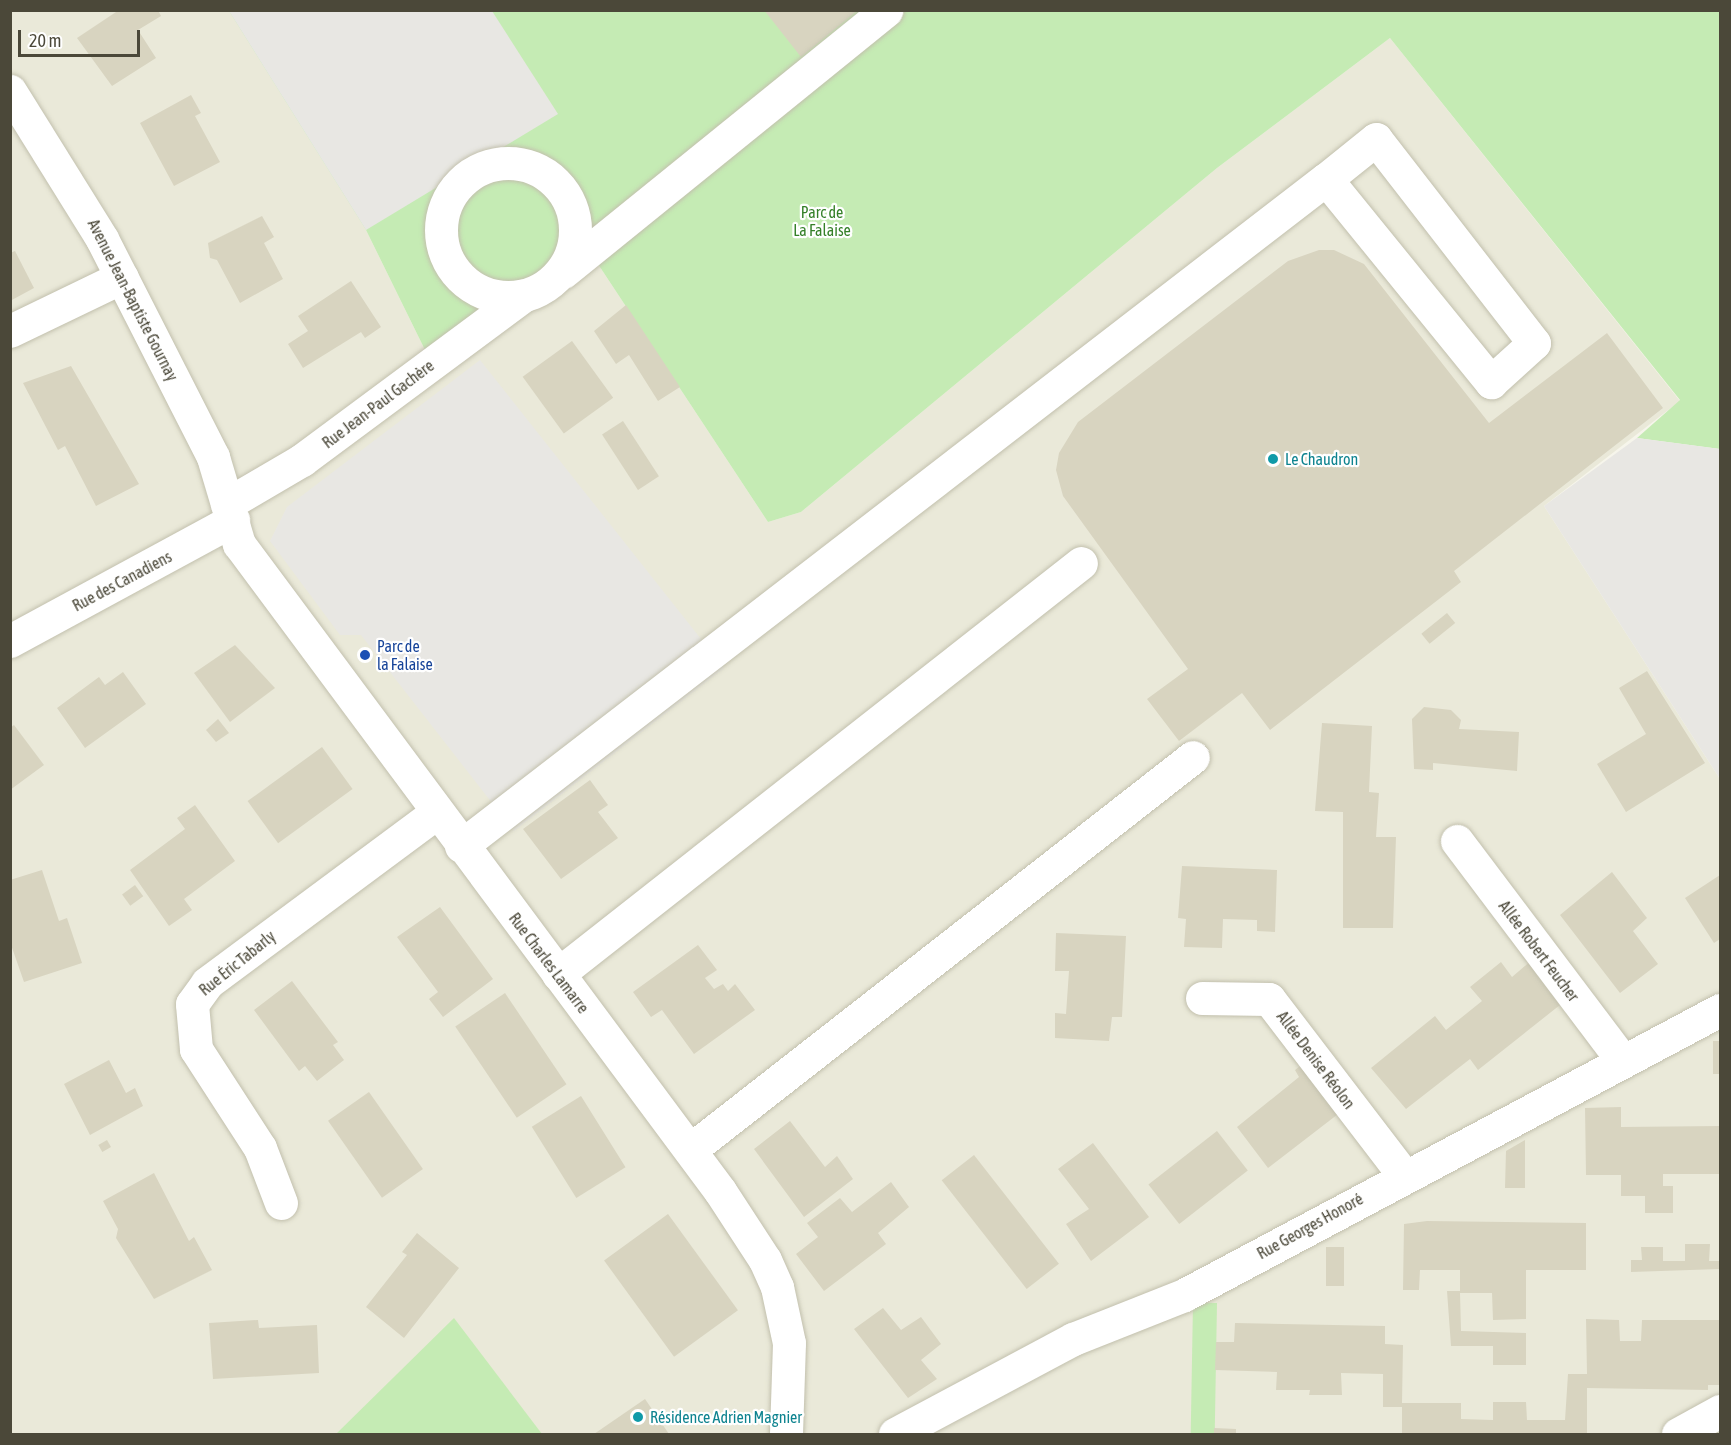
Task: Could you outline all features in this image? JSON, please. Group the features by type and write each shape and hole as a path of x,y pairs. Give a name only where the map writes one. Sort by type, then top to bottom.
{"street":[{"path":"556,277 572,252 575,224 558,184 525,162 470,173 449,196 441,220 447,259 462,280 484,294 524,296 556,277 886,10"},
{"name":"Avenue Jean-Baptiste Gournay","path":"10,91 122,277 213,457 230,512"},
{"path":"461,846 1376,139 1534,343 1491,382 1326,179"},
{"path":"10,331 122,277"},
{"name":"Rue Jean-Paul Gachère","path":"230,512 524,296"},
{"name":"Rue Charles Lamarre","path":"230,512 239,544 436,813 690,1150 746,1229 777,1287 789,1343 786,1434"},
{"name":"Rue des Canadiens","path":"10,641 230,512"},
{"path":"558,974 1081,563"},
{"path":"690,1150 1193,757"},
{"name":"Rue Éric Tabarly","path":"281,1203 260,1148 196,1049 192,1004 207,982 436,813"},
{"name":"Allée Robert Feucher","path":"1457,841 1622,1060"},
{"name":"Allée Denise Réolon","path":"1202,998 1269,999 1403,1174"},
{"name":"Rue Georges Honoré","path":"896,1434 1073,1339 1184,1295 1403,1174 1720,1010"},
{"path":"1678,1434 1720,1411"}],"shaded area":[{"path":"10,11 229,11 366,230 425,350 594,258 768,522 801,512 1217,168 1390,38 1680,401 1544,506 1720,779 1720,1434 11,1434"},
{"path":"229,11 492,11 558,114 366,230"},
{"path":"480,360 724,668 514,831 361,635 340,635 270,541 287,507"},
{"path":"1637,438 1720,449 1720,779 1544,506"}],"green space":[{"name":"Parc de La Falaise","path":"229,11 1720,11 1720,449 1637,438 1680,400 1390,38 1217,168 801,512 768,522 594,258 425,350 366,230"},
{"path":"1193,1303 1217,1303 1215,1434 1191,1434"},
{"path":"454,1318 542,1434 336,1434"}],"building":[{"path":"119,10 158,10 161,16 138,30 156,58 112,86 77,38"},
{"path":"764,10 858,10 801,57"},
{"path":"191,95 201,113 195,116 220,162 174,186 140,123"},
{"path":"262,216 274,237 264,243 283,279 240,303 217,260 210,258 208,243"},
{"name":"Le Chaudron","path":"1319,250 1334,250 1364,264 1489,423 1607,333 1663,408 1454,571 1461,582 1270,730 1242,693 1179,741 1147,699 1188,669 1063,496 1056,470 1059,453 1078,422 1288,261"},
{"path":"15,251 34,288 10,301 10,253"},
{"path":"351,281 381,327 365,338 361,332 303,368 288,344 308,331 298,316"},
{"path":"626,305 680,387 658,401 629,355 616,364 594,331"},
{"path":"572,341 613,398 564,433 523,377"},
{"path":"71,366 139,484 96,506 65,446 58,450 23,383"},
{"path":"623,421 659,476 638,490 602,435"},
{"path":"1447,613 1455,623 1430,644 1421,634"},
{"path":"235,645 275,688 230,722 194,673"},
{"path":"1647,671 1705,763 1626,812 1597,764 1646,734 1619,688"},
{"path":"123,672 146,704 85,748 57,708 99,677 105,685"},
{"path":"1424,707 1451,710 1461,720 1459,729 1519,732 1517,771 1433,763 1433,770 1414,769 1412,719"},
{"path":"218,719 229,733 216,742 206,730"},
{"path":"1322,723 1372,726 1369,792 1379,793 1376,837 1396,837 1393,928 1343,928 1343,812 1315,811"},
{"path":"14,725 44,765 10,790 10,728"},
{"path":"322,747 353,789 278,843 248,801"},
{"path":"590,780 608,805 598,812 618,838 561,879 523,829"},
{"path":"195,805 235,861 184,899 192,910 169,926 130,870 185,829 177,818"},
{"path":"1182,866 1277,870 1275,932 1257,931 1257,920 1223,919 1222,948 1184,947 1186,919 1178,918"},
{"path":"42,870 59,921 67,918 82,963 24,982 10,942 10,880"},
{"path":"1612,872 1647,918 1633,931 1658,964 1620,993 1560,915"},
{"path":"1720,875 1720,939 1714,943 1685,898"},
{"path":"135,885 143,896 130,906 122,894"},
{"path":"440,907 493,979 443,1017 429,999 438,992 397,937"},
{"path":"1056,933 1126,936 1122,1017 1112,1017 1109,1041 1055,1038 1055,1013 1066,1014 1069,971 1055,971"},
{"path":"698,945 717,970 705,978 714,989 723,984 728,991 735,984 755,1010 694,1054 662,1010 651,1017 633,992"},
{"path":"1532,960 1565,1001 1478,1070 1470,1059 1406,1109 1371,1068 1435,1016 1446,1030 1482,1001 1470,987 1501,962 1512,977"},
{"path":"292,981 338,1042 333,1045 344,1060 317,1081 305,1066 299,1071 254,1010"},
{"path":"505,993 567,1084 517,1118 455,1027"},
{"path":"1713,1041 1720,1041 1720,1074 1713,1074"},
{"path":"109,1060 126,1093 135,1088 143,1106 90,1135 64,1084"},
{"path":"1304,1063 1342,1111 1268,1168 1237,1127 1299,1077 1295,1070"},
{"path":"369,1092 423,1169 382,1198 328,1121"},
{"path":"581,1096 626,1167 576,1198 532,1127"},
{"path":"1621,1107 1621,1127 1720,1126 1720,1174 1663,1174 1663,1186 1673,1186 1673,1213 1645,1213 1645,1196 1621,1196 1621,1175 1586,1175 1585,1108"},
{"path":"790,1121 825,1167 837,1156 853,1179 804,1217 754,1149"},
{"path":"1217,1131 1248,1170 1179,1224 1148,1185"},
{"path":"107,1140 111,1147 102,1152 98,1145"},
{"path":"1525,1140 1525,1188 1505,1188 1506,1151"},
{"path":"1093,1143 1149,1217 1091,1261 1066,1224 1089,1209 1058,1169"},
{"path":"974,1155 1059,1264 1027,1289 942,1180"},
{"path":"154,1173 189,1241 194,1237 212,1270 154,1299 116,1238 118,1229 103,1201"},
{"path":"891,1182 909,1207 878,1233 886,1244 824,1291 796,1254 818,1237 807,1223 840,1198 852,1212"},
{"path":"668,1214 738,1310 674,1357 604,1260"},
{"path":"1427,1221 1586,1223 1586,1270 1526,1270 1526,1319 1493,1320 1492,1293 1460,1293 1461,1331 1526,1333 1526,1365 1493,1365 1493,1346 1451,1346 1447,1291 1460,1291 1460,1270 1420,1270 1419,1290 1403,1290 1404,1224"},
{"path":"417,1233 459,1268 404,1338 366,1307 407,1255 402,1252"},
{"path":"1685,1244 1710,1244 1709,1261 1720,1261 1720,1269 1631,1272 1631,1260 1642,1260 1641,1247 1663,1247 1663,1261 1685,1261"},
{"path":"1326,1247 1344,1247 1344,1286 1326,1286"},
{"path":"883,1308 901,1330 921,1317 941,1344 921,1360 937,1379 908,1398 854,1329"},
{"path":"1586,1319 1619,1320 1620,1341 1641,1341 1642,1320 1720,1320 1720,1385 1708,1385 1708,1390 1587,1388 1587,1434 1402,1434 1402,1407 1383,1407 1383,1374 1341,1373 1342,1395 1309,1395 1310,1390 1276,1390 1277,1372 1215,1370 1216,1342 1234,1342 1235,1323 1385,1326 1385,1344 1403,1345 1402,1403 1461,1403 1461,1419 1493,1420 1493,1402 1526,1402 1527,1420 1565,1420 1568,1374 1587,1374"},
{"path":"258,1320 259,1328 317,1325 319,1373 213,1379 209,1323"},
{"name":"Résidence Adrien Magnier","path":"645,1399 669,1434 594,1434"},
{"path":"1214,1428 1236,1429 1236,1434 1214,1434"}],"place":[{"name":"Le Chaudron","path":"1273,459"},
{"name":"Parc de la Falaise","path":"365,655"},
{"name":"Résidence Adrien Magnier","path":"638,1417"}]}
